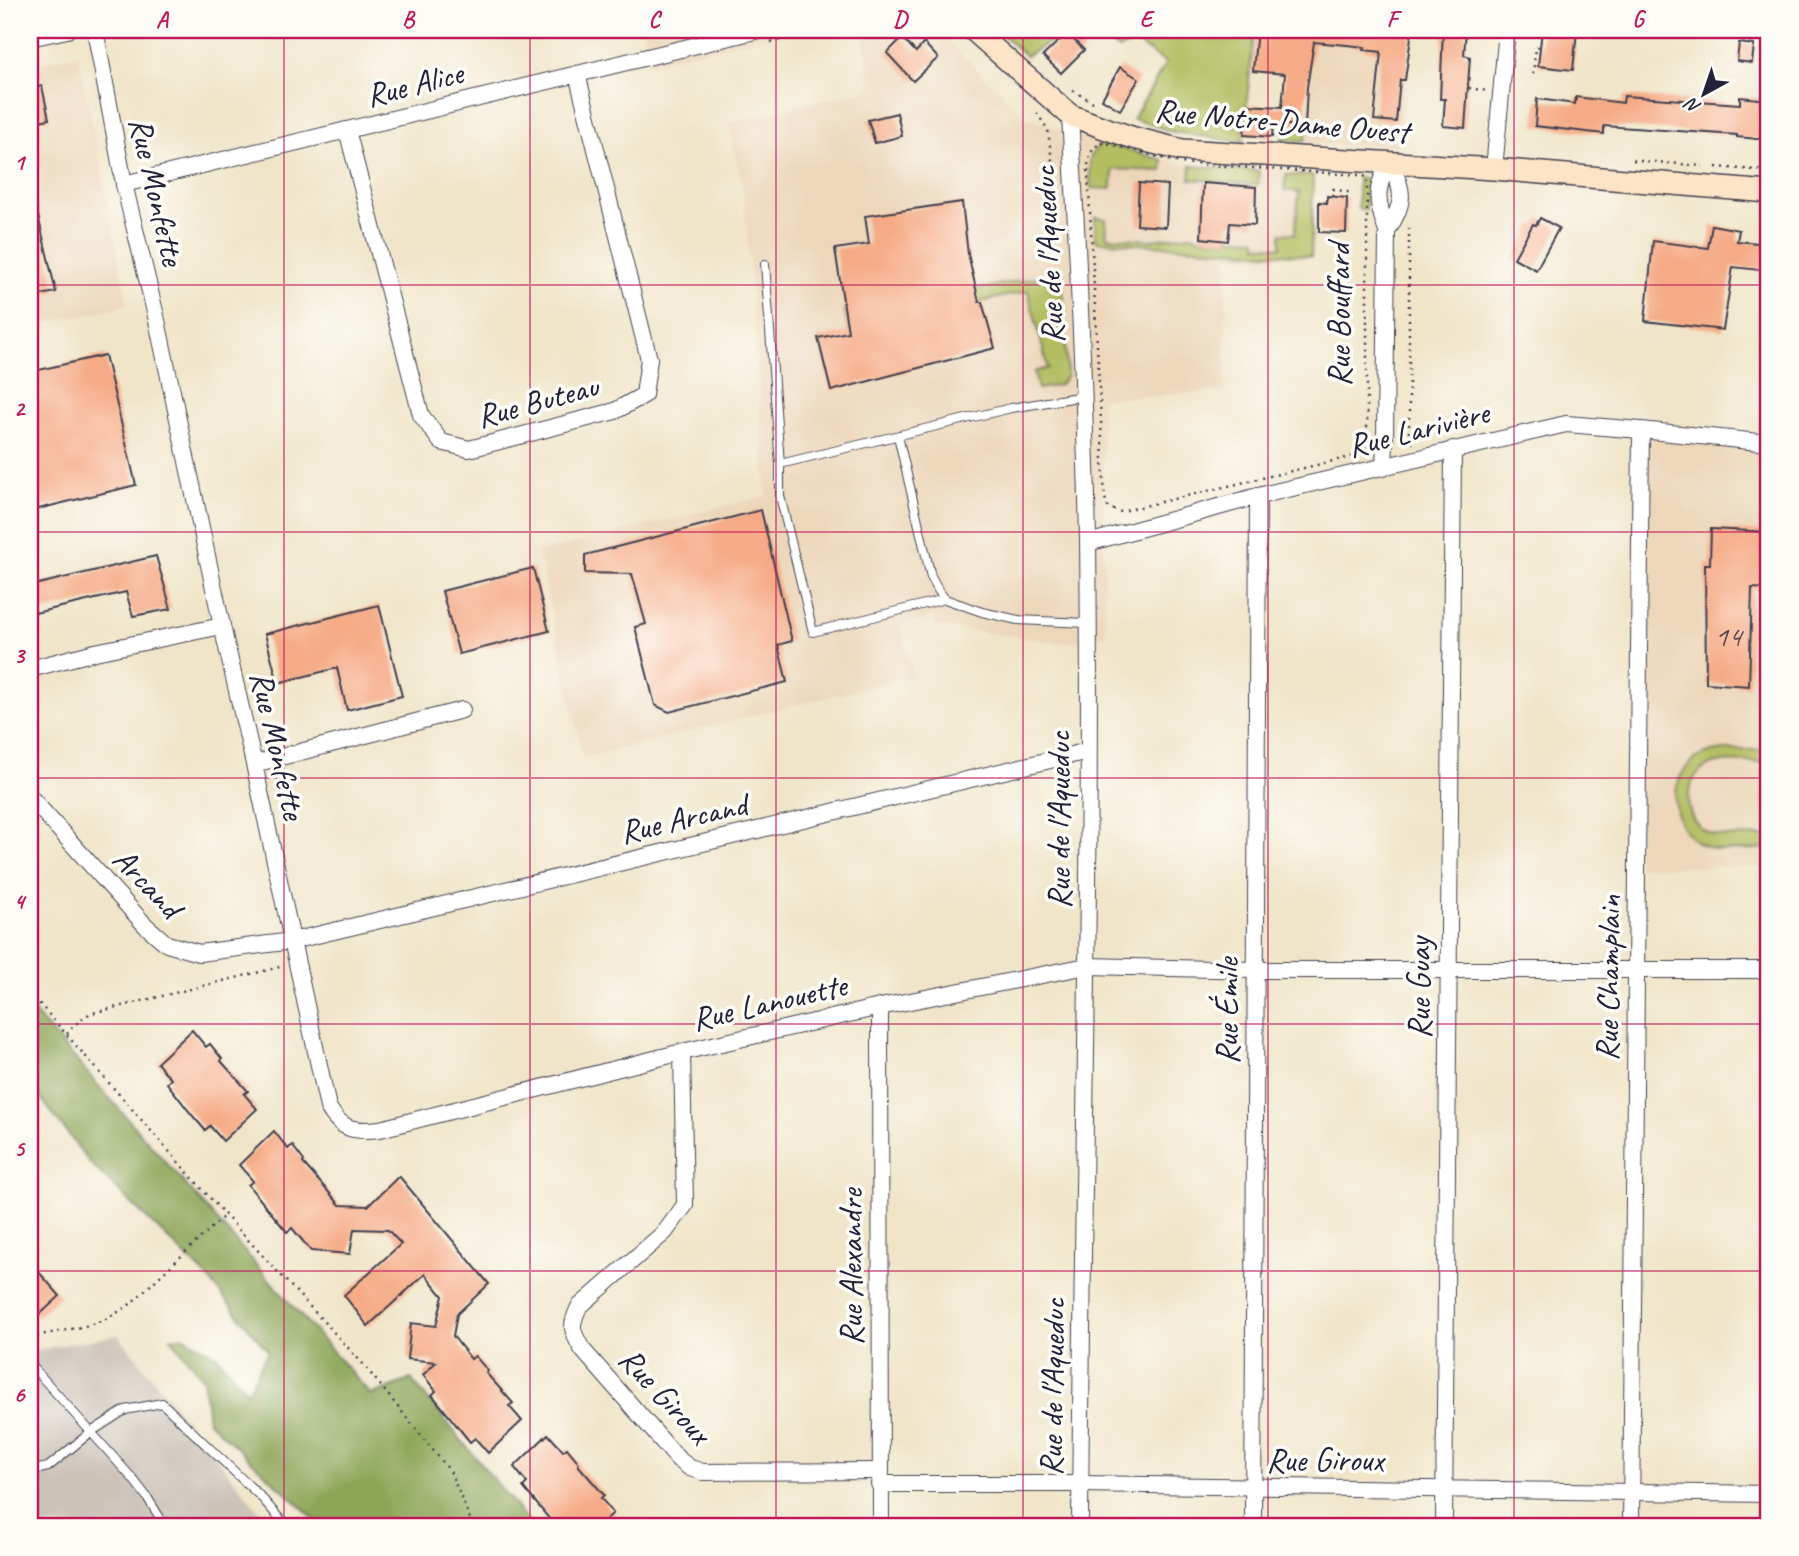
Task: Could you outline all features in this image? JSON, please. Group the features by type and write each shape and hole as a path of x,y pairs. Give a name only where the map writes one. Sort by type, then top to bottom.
{"street":[{"path":"30,38 67,30"},
{"name":"Rue Monfette","path":"95,30 124,184 156,316 328,1107 336,1121 351,1129 380,1129 682,1052"},
{"name":"Rue Alice","path":"124,184 759,30"},
{"name":"Rue Notre-Dame Ouest","path":"973,30 1070,115 1125,135 1182,150 1494,169 1769,192"},
{"path":"1494,169 1507,30"},
{"name":"Rue Buteau","path":"347,130 421,415 440,442 469,449 615,411 644,395 649,359 577,74"},
{"name":"Rue de l'Aqueduc","path":"1070,115 1084,396 1088,543 1087,966 1080,1526"},
{"name":"Rue Bouffard","path":"1384,468 1387,232 1378,205 1379,180 1390,162"},
{"name":"Rue Larivière","path":"1088,543 1258,496 1566,424 1769,443"},
{"name":"Rue Champlain","path":"1631,1526 1641,429"},
{"name":"Rue Guay","path":"1444,1526 1453,449"},
{"name":"Rue Émile","path":"1253,1526 1258,496"},
{"path":"30,669 95,652 222,626"},
{"path":"254,764 462,710"},
{"name":"Rue Arcand","path":"292,942 1088,751"},
{"name":"Arcand","path":"30,797 145,925 167,944 199,953 292,942"},
{"name":"Rue Lanouette","path":"582,1349 573,1335 571,1322 579,1307 665,1232 685,1205 682,1052 880,1007 1087,966 1256,970 1769,970"},
{"name":"Rue Alexandre","path":"880,1007 881,1526"},
{"name":"Rue Giroux","path":"582,1349 678,1458 690,1468 704,1472 1253,1488 1769,1494"}],"lane":[{"path":"765,264 780,496 813,632 945,599"},
{"path":"780,464 1011,408 1084,396"},
{"path":"898,436 931,577 945,599 982,612 1018,620 1087,623"},
{"path":"30,1364 147,1497 165,1526"},
{"path":"30,1471 48,1467 91,1432 125,1410 162,1404 261,1497 286,1526"}],"path":[{"path":"1010,42 1034,30"},
{"path":"1533,74 1536,47 1540,47"},
{"path":"1068,88 1101,106"},
{"name":"Rue Bouffard","path":"1367,177 1367,453"},
{"path":"1332,196 1333,189 1352,193"},
{"path":"1409,220 1410,443"},
{"path":"1767,244 1769,235"},
{"path":"67,1034 89,1014 281,967 292,942"},
{"path":"30,993 225,1215 363,1364 450,1471 473,1526"},
{"path":"30,1337 82,1327 104,1320 127,1307 225,1215"}],"shaded area":[{"path":"643,30 798,30 649,63"},
{"path":"862,30 937,30 1025,117 1105,144 1180,163 1315,173 1314,257 1227,257 1225,391 1102,399 1105,636 1065,643 936,626 934,618 901,624 913,676 583,758 538,552 767,496 744,197 728,123 872,89"},
{"path":"1254,30 1412,30 1397,146 1305,144 1311,78 1251,71"},
{"path":"78,54 128,305 30,327 30,65"},
{"path":"1641,430 1769,443 1769,867 1638,867"},
{"path":"118,1335 271,1526 30,1526 30,1351"}],"green space":[{"path":"997,30 1069,30 1026,56"},
{"path":"1088,30 1254,30 1243,142 1173,132 1133,119 1166,63 1135,42 1119,49"},
{"path":"1284,124 1307,127 1305,141 1283,140"},
{"path":"1104,143 1163,160 1162,171 1113,169 1112,187 1091,188 1091,156"},
{"path":"1191,166 1259,171 1258,185 1190,179"},
{"path":"1286,175 1313,176 1311,256 1095,241 1095,217 1106,219 1107,237 1151,240 1190,235 1227,241 1228,238 1257,239 1257,245 1281,247 1281,233 1295,234 1299,192 1284,190"},
{"path":"1358,178 1366,179 1366,210 1358,209"},
{"path":"1062,273 1067,376 1059,385 1038,389 1034,372 1048,368 1028,291 849,332 844,308 976,289"},
{"path":"1725,750 1769,750 1769,763 1728,762 1705,768 1691,784 1691,815 1705,831 1715,835 1769,836 1769,848 1728,850 1704,846 1684,829 1679,818 1676,793 1685,770 1701,756"},
{"path":"30,1008 371,1395 411,1379 532,1526 322,1526 208,1421 203,1379 171,1338 183,1336 216,1355 247,1392 268,1351 208,1278 90,1163 30,1084"}],"building":[{"path":"1257,30 1412,30 1405,80 1400,80 1396,122 1374,120 1381,52 1364,50 1365,47 1314,42 1307,87 1305,126 1273,124 1272,137 1244,135 1247,105 1282,107 1285,74 1253,71"},
{"path":"1443,30 1466,30 1464,55 1470,57 1465,128 1443,126 1445,99 1440,99"},
{"path":"1542,30 1577,31 1573,70 1538,66"},
{"path":"1067,33 1084,50 1061,73 1043,56"},
{"path":"902,38 916,52 924,43 938,58 913,81 887,53"},
{"path":"1739,43 1754,45 1752,63 1737,61"},
{"path":"1120,67 1139,79 1120,110 1102,99"},
{"path":"42,86 49,119 30,123 30,89"},
{"path":"1624,96 1740,104 1740,97 1769,100 1769,140 1737,135 1604,126 1604,134 1535,126 1537,99 1575,104 1576,97 1623,103"},
{"path":"897,113 902,136 875,143 868,120"},
{"path":"1139,183 1168,185 1166,227 1137,225"},
{"path":"1203,183 1256,187 1255,225 1230,223 1228,241 1201,238"},
{"path":"1327,196 1347,198 1346,233 1319,232 1319,202 1327,203"},
{"path":"962,202 968,254 979,302 982,302 995,348 831,391 818,338 848,332 835,249 869,244 865,216"},
{"path":"35,203 56,292 30,297 30,204"},
{"path":"1540,218 1559,228 1536,270 1514,258 1533,224 1536,225"},
{"path":"1712,225 1739,230 1737,241 1769,244 1769,271 1733,267 1723,330 1645,321 1653,241 1708,248"},
{"path":"105,355 136,485 30,511 30,372"},
{"path":"761,510 792,641 778,645 787,682 669,712 655,705 635,627 646,624 632,574 585,573 585,555"},
{"path":"1711,529 1769,532 1769,589 1752,588 1749,686 1706,683 1705,564 1710,564"},
{"path":"156,556 171,609 133,616 126,592 35,613 30,586"},
{"path":"533,568 549,631 459,654 442,591"},
{"path":"379,605 402,696 347,710 337,668 278,683 265,634"},
{"path":"192,1030 206,1047 210,1044 221,1061 248,1091 244,1094 257,1109 223,1141 210,1126 205,1130 192,1115 167,1083 171,1079 157,1063"},
{"path":"274,1131 288,1149 292,1145 303,1163 340,1205 368,1206 399,1176 489,1284 457,1314 453,1336 471,1359 475,1356 488,1371 486,1373 513,1403 509,1406 522,1421 488,1453 475,1438 470,1442 432,1395 436,1391 423,1375 436,1362 407,1359 411,1323 436,1326 443,1296 425,1274 368,1326 344,1295 401,1244 388,1230 354,1229 350,1254 311,1251 292,1228 287,1232 248,1185 253,1181 239,1165"},
{"path":"30,1262 60,1296 37,1317 30,1309"},
{"path":"548,1434 563,1451 567,1448 604,1495 601,1498 613,1513 600,1526 555,1526 523,1487 527,1483 514,1467"}]}
